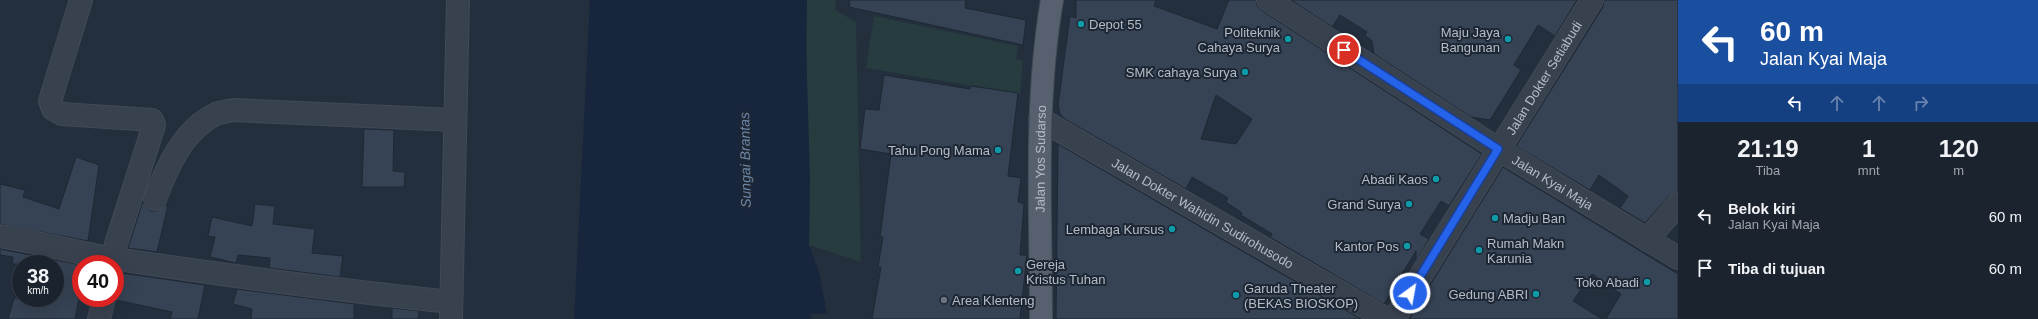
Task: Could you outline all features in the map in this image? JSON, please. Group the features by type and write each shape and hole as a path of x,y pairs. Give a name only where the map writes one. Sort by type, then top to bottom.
{"main road":[{"name":"Jalan Yos Sudarso","path":"1041,319 1040,119 1047,29 1052,0"}],"street":[{"path":"81,0 50,101 54,109 62,114 154,122 116,244 114,255"},
{"path":"124,262 320,288 451,311 458,0"},
{"name":"Jalan Kyai Maja","path":"1268,0 1498,149 1678,258"},
{"name":"Jalan Dokter Setiabudi","path":"1394,319 1498,149 1592,0"},
{"path":"155,199 168,166 184,142 201,124 217,114 234,110 455,120"},
{"name":"Jalan Dokter Wahidin Sudirohusodo","path":"1040,119 1386,319"},
{"path":"1648,240 1678,204"},
{"path":"0,236 86,255"},
{"path":"99,319 102,307"}],"green space":[{"path":"807,0 836,0 835,10 856,22 861,262 809,245"},
{"path":"874,16 1018,46 1016,59 1023,61 1020,94 866,68"}],"water":[{"name":"Sungai Brantas","path":"590,0 807,0 806,47 810,179 809,245 819,272 827,313 811,314 811,319 574,319"}],"building":[{"path":"850,0 966,0 965,8 1026,20 1023,45 849,7"},
{"path":"1076,0 1156,0 1154,6 1217,29 1229,0 1256,0 1257,6 1261,10 1482,154 1449,206 1441,201 1420,234 1429,239 1416,261 1416,251 1384,304 1270,237 1272,234 1241,215 1242,213 1226,202 1228,198 1192,177 1186,189 1065,119 1060,114 1058,105 1070,16 1076,18","holes":["1216,95 1252,119 1236,144 1201,139"]},
{"path":"1291,0 1577,0 1555,36 1538,25 1514,65 1521,70 1490,120 1471,117 1374,54 1372,41 1365,35 1367,32 1340,15 1332,27"},
{"path":"1604,0 1678,0 1678,192 1669,196 1645,223 1620,208 1628,196 1599,175 1590,190 1516,146 1603,7"},
{"path":"884,75 970,89 971,86 1018,93 1008,176 1021,178 1018,202 1024,204 1020,255 1027,255 1020,319 872,319 881,267 878,267 883,237 880,237 891,154 860,149 865,109 879,110"},
{"path":"364,129 394,130 393,171 405,172 404,187 362,187"},
{"path":"1058,144 1256,259 1361,319 1056,319"},
{"path":"76,157 99,165 88,241 0,224 0,184 25,190 23,197 59,209"},
{"path":"1503,167 1678,274 1678,319 1606,319 1621,294 1592,274 1573,301 1602,319 1410,319"},
{"path":"143,201 146,207 151,211 157,211 168,205 157,252 128,248"},
{"path":"255,204 275,206 273,224 315,229 312,253 343,256 340,277 269,268 270,258 238,255 236,263 210,257 215,237 208,236 212,217 252,226"},
{"path":"0,249 30,255 12,255 12,257 0,255"},
{"path":"64,262 72,263 72,307 77,307 75,319 8,319 12,305 12,307 64,307"},
{"path":"124,273 205,285 198,319 170,319 172,312 124,302"},
{"path":"237,289 354,304 354,319 251,319 252,309 233,304"},
{"path":"392,308 419,311 418,319 392,319"}],"place":[{"name":"Depot 55","path":"1081,24"},
{"name":"Politeknik Cahaya Surya","path":"1288,39"},
{"name":"Maju Jaya Bangunan","path":"1508,39"},
{"name":"SMK cahaya Surya","path":"1245,72"},
{"name":"Tahu Pong Mama","path":"998,150"},
{"name":"Abadi Kaos","path":"1436,179"},
{"name":"Grand Surya","path":"1409,204"},
{"name":"Madju Ban","path":"1495,218"},
{"name":"Lembaga Kursus","path":"1172,229"},
{"name":"Kantor Pos","path":"1407,246"},
{"name":"Rumah Makn Karunia","path":"1479,250"},
{"name":"Gereja Kristus Tuhan","path":"1018,271"},
{"name":"Toko Abadi","path":"1647,282"},
{"name":"Gedung ABRI","path":"1536,294"},
{"name":"Garuda Theater (BEKAS BIOSKOP)","path":"1236,295"},
{"name":"Area Klenteng","path":"944,300"}],"route":[{"path":"1344,50 1498,149 1410,293"}]}
